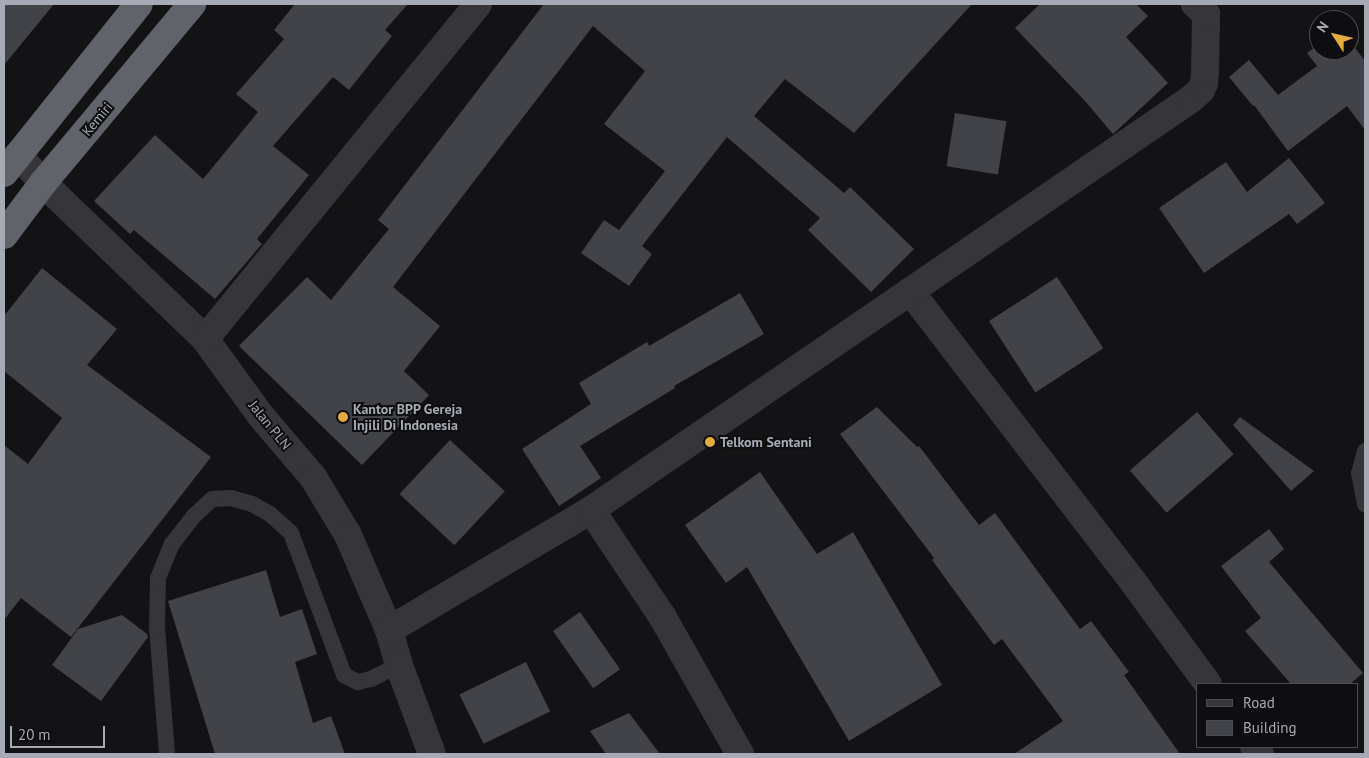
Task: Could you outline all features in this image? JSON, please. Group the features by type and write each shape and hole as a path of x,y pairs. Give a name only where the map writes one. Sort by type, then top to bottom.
{"highway":[{"path":"11,164 139,4"},
{"name":"Kemiri","path":"4,235 43,184 192,4"}],"street":[{"path":"205,339 478,4"},
{"path":"389,630 592,510 1191,99 1204,83 1207,7"},
{"name":"Jalan PLN","path":"11,164 43,184 205,339 261,416 313,478 348,535 389,630 399,665 432,754"},
{"path":"910,291 1134,583 1207,683"},
{"path":"592,510 662,616 740,754"}],"lane":[{"path":"1365,451 1359,473 1365,504"},
{"path":"167,754 157,628 158,578 172,544 195,514 212,499 231,498 252,504 270,514 291,533 344,675 358,682 371,679 399,665"}],"building":[{"path":"4,4 54,4 4,65"},
{"path":"295,4 408,4 385,30 392,36 349,90 333,77 273,146 309,175 257,239 262,244 215,299 134,230 130,234 94,201 155,135 203,179 258,112 236,94 284,39 274,30"},
{"path":"544,4 972,4 854,133 785,79 754,116 844,193 850,187 914,249 871,292 808,230 820,218 727,137 642,246 652,254 629,286 581,253 604,220 619,230 665,171 604,124 645,71 593,26 393,287 440,326 404,371 429,395 362,465 239,346 307,277 331,300 389,229 378,220"},
{"path":"1040,4 1136,4 1148,16 1126,37 1168,83 1113,134 1085,101 1015,28"},
{"path":"1359,53 1365,61 1365,130 1347,106 1288,151 1254,105 1229,77 1249,60 1278,95 1317,66 1312,60 1359,60"},
{"path":"955,113 1006,121 998,174 947,166"},
{"path":"1289,158 1325,203 1297,224 1289,214 1204,273 1159,208 1226,162 1247,192"},
{"path":"42,268 117,329 87,365 211,457 71,637 21,598 4,620 4,445 28,464 62,418 4,371 4,316"},
{"path":"1057,277 1103,348 1035,392 989,321"},
{"path":"740,293 764,334 674,386 675,388 580,446 601,478 559,506 522,449 591,404 579,383 647,342 649,346"},
{"path":"877,407 917,447 919,446 979,525 995,513 1080,629 1091,621 1129,672 1124,675 1180,754 1014,754 1063,721 1002,639 994,645 932,560 934,558 840,434"},
{"path":"1197,412 1234,454 1167,513 1130,470"},
{"path":"1240,417 1314,471 1291,491 1233,425"},
{"path":"450,440 505,491 454,545 400,494"},
{"path":"760,472 817,554 853,532 942,685 849,741 747,567 726,583 685,525"},
{"path":"1269,529 1284,549 1269,562 1363,673 1351,683 1290,683 1245,631 1261,618 1221,566"},
{"path":"266,570 280,617 302,609 317,654 295,662 313,723 331,716 345,754 215,754 168,601"},
{"path":"580,612 620,669 593,688 553,631"},
{"path":"122,615 147,634 148,637 101,701 52,665 78,629"},
{"path":"526,662 550,711 484,744 459,694"},
{"path":"629,713 660,754 606,754 590,731"}],"place":[{"name":"Kantor BPP Gereja Injili Di Indonesia","path":"343,417"},
{"name":"Telkom Sentani","path":"710,442"}]}
